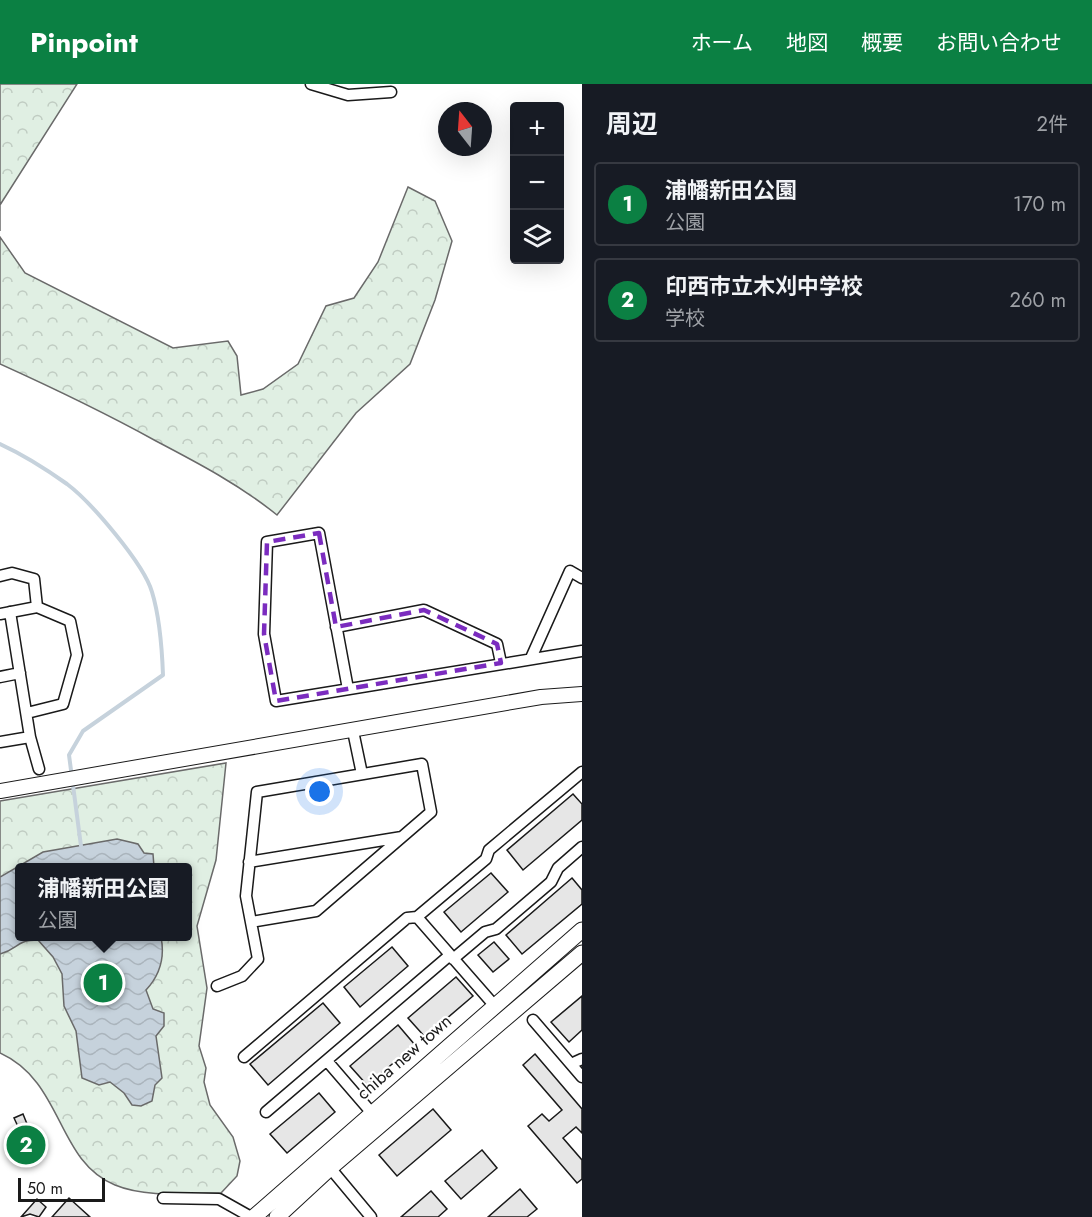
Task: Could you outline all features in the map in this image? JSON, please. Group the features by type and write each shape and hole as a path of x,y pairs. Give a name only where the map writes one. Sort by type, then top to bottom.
{"main road":[{"name":"chiba new town","path":"277,1217 371,1112 582,930"},
{"name":"chiba new town","path":"248,1215 325,1162 582,953"}],"street":[{"path":"311,84 348,94 391,92"},
{"path":"348,689 319,533 267,542 264,634 276,701 582,651"},
{"path":"531,658 570,571 582,578"},
{"path":"0,576 12,573 34,579 37,607"},
{"path":"27,713 63,704 77,655 69,621 37,607 5,613 20,673 30,737 39,769"},
{"path":"336,627 424,610 497,644 501,663"},
{"path":"0,677 20,673"},
{"path":"0,790 541,697 582,694"},
{"path":"353,731 362,774"},
{"path":"0,742 30,737"},
{"path":"217,986 242,975 258,959 246,896 257,792 422,764 431,812 316,911 251,922"},
{"path":"244,1057 407,918 417,917 486,859 489,850 582,772"},
{"path":"249,862 403,836"},
{"path":"266,1112 452,957 485,932 496,929 551,882 558,867 582,847"},
{"path":"417,917 494,1005"},
{"path":"533,1020 582,1077"},
{"path":"571,1064 582,1059"},
{"path":"327,1061 371,1112"},
{"path":"325,1162 372,1217"},
{"path":"163,1197 219,1199 248,1215"}],"highlighted area":[{"path":"319,533 336,627 424,610 497,644 501,663 276,701 264,634 267,542"}],"green space":[{"path":"0,84 77,84 0,205"},
{"path":"408,187 435,201 452,241 435,300 410,364 356,413 277,515 234,484 187,458 98,411 0,364 0,237 25,273 173,348 228,341 237,356 241,395 263,389 298,364 326,306 354,298 378,262"},
{"path":"226,763 216,860 197,926 207,988 199,1046 206,1068 204,1082 210,1105 233,1137 240,1161 237,1176 221,1193 153,1193 115,1185 96,1174 81,1158 37,1082 21,1066 0,1053 0,801"}],"water":[{"path":"117,839 138,844 144,853 153,854 154,863 24,863 43,852"},
{"path":"15,868 15,941 25,941 0,954 0,877"},
{"path":"39,941 161,941 160,965 155,978 146,990 153,1009 164,1013 164,1026 156,1036 162,1078 155,1085 152,1101 141,1106 132,1105 124,1093 110,1082 99,1085 82,1078 76,1031 64,1006 62,974 53,957"}],"building":[{"path":"573,794 582,804 582,820 523,870 507,850"},
{"path":"491,873 508,892 461,932 444,912"},
{"path":"572,878 582,890 582,904 522,954 506,935"},
{"path":"494,942 509,959 493,972 478,955"},
{"path":"392,947 408,966 360,1007 344,987"},
{"path":"456,977 473,996 425,1037 408,1018"},
{"path":"582,996 582,1030 569,1042 551,1022"},
{"path":"323,1003 340,1023 268,1085 250,1064"},
{"path":"398,1025 415,1045 367,1085 350,1066"},
{"path":"535,1054 582,1109 582,1133 576,1127 563,1138 582,1160 582,1179 577,1183 528,1126 542,1114 549,1121 562,1110 523,1065"},
{"path":"319,1093 335,1112 287,1153 270,1134"},
{"path":"433,1109 451,1130 397,1176 379,1155"},
{"path":"23,1114 29,1129 21,1133 14,1118"},
{"path":"482,1150 497,1168 461,1199 445,1181"},
{"path":"520,1189 537,1209 527,1217 488,1217"},
{"path":"431,1191 447,1209 438,1217 401,1217"},
{"path":"69,1198 90,1217 52,1217"},
{"path":"37,1199 46,1207 39,1217 30,1214 21,1217"}],"waterway":[{"path":"0,444 51,473 67,484 89,505 116,534 139,566 152,592 157,612 163,675 83,731 69,755 81,846"}],"place":[{"name":"浦幡新田公園","path":"103,983"},
{"name":"印西市立木刈中学校","path":"26,1145"}]}
